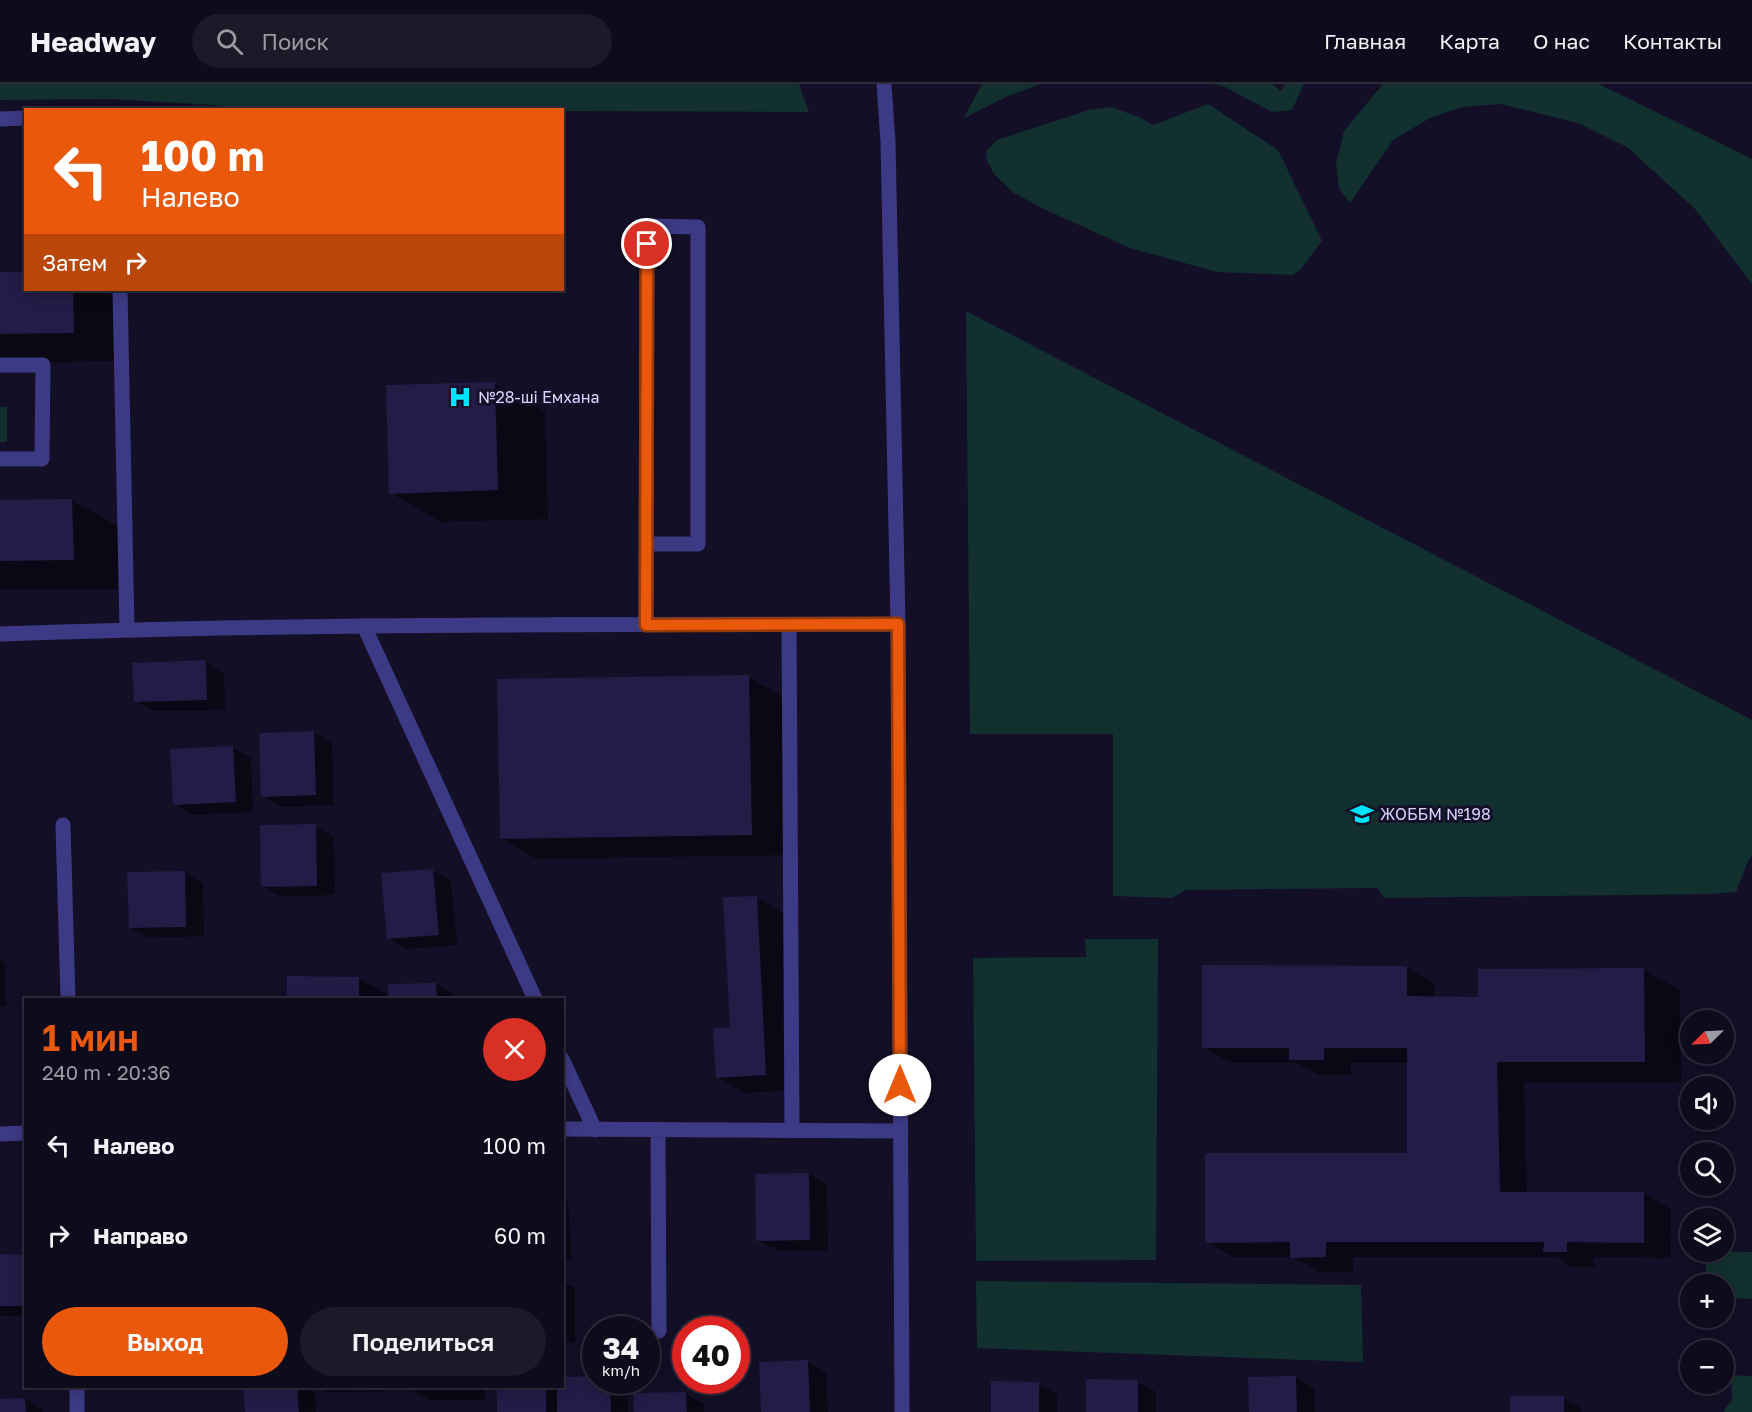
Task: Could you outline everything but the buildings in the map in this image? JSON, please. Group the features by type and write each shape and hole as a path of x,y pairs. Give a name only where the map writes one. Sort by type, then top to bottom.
{"street":[{"path":"884,84 888,142 898,624 902,1412"},
{"path":"0,119 24,118"},
{"path":"646,625 647,226 698,226 698,544 647,544"},
{"path":"120,291 127,629"},
{"path":"0,365 43,366 42,459 0,459"},
{"path":"789,624 792,1130"},
{"path":"0,634 127,629 364,626 898,624"},
{"path":"364,626 535,998"},
{"path":"63,825 68,998"},
{"path":"564,1063 595,1130"},
{"path":"564,1129 901,1131"},
{"path":"658,1130 659,1316"},
{"path":"0,1134 24,1133"},
{"path":"77,1388 77,1412"}],"green space":[{"path":"0,84 799,84 809,112 564,111 564,108 261,108 112,99 0,100"},
{"path":"982,84 1041,84 1008,96 964,118"},
{"path":"1213,84 1272,84 1281,91 1285,84 1304,84 1292,110 1272,112 1223,86"},
{"path":"1383,84 1599,84 1752,159 1752,284 1695,209 1627,147 1578,123 1500,104 1462,107 1430,118 1393,140 1350,203 1339,188 1336,164 1344,131"},
{"path":"1208,104 1278,150 1322,241 1300,270 1293,275 1217,272 1130,248 1014,193 994,174 986,159 987,150 997,140 1089,110 1111,107 1139,117 1153,125"},
{"path":"966,311 1752,720 1752,856 1736,892 1384,898 1377,888 1186,890 1172,898 1113,896 1113,734 970,734"},
{"path":"0,407 7,407 7,442 0,442"},
{"path":"1085,939 1158,939 1156,1260 976,1261 973,958 1086,957"},
{"path":"1734,1252 1752,1252 1752,1299 1734,1298 1734,1274 1706,1274 1706,1262 1734,1262"},
{"path":"976,1281 1361,1285 1363,1362 977,1348"},
{"path":"1734,1375 1752,1376 1752,1412 1723,1412 1732,1400"}],"place":[{"name":"№28-ші Емхана","path":"460,397"},
{"name":"ЖОББМ №198","path":"1362,814"}],"route":[{"path":"647,244 646,625 898,624 900,1085"}]}
